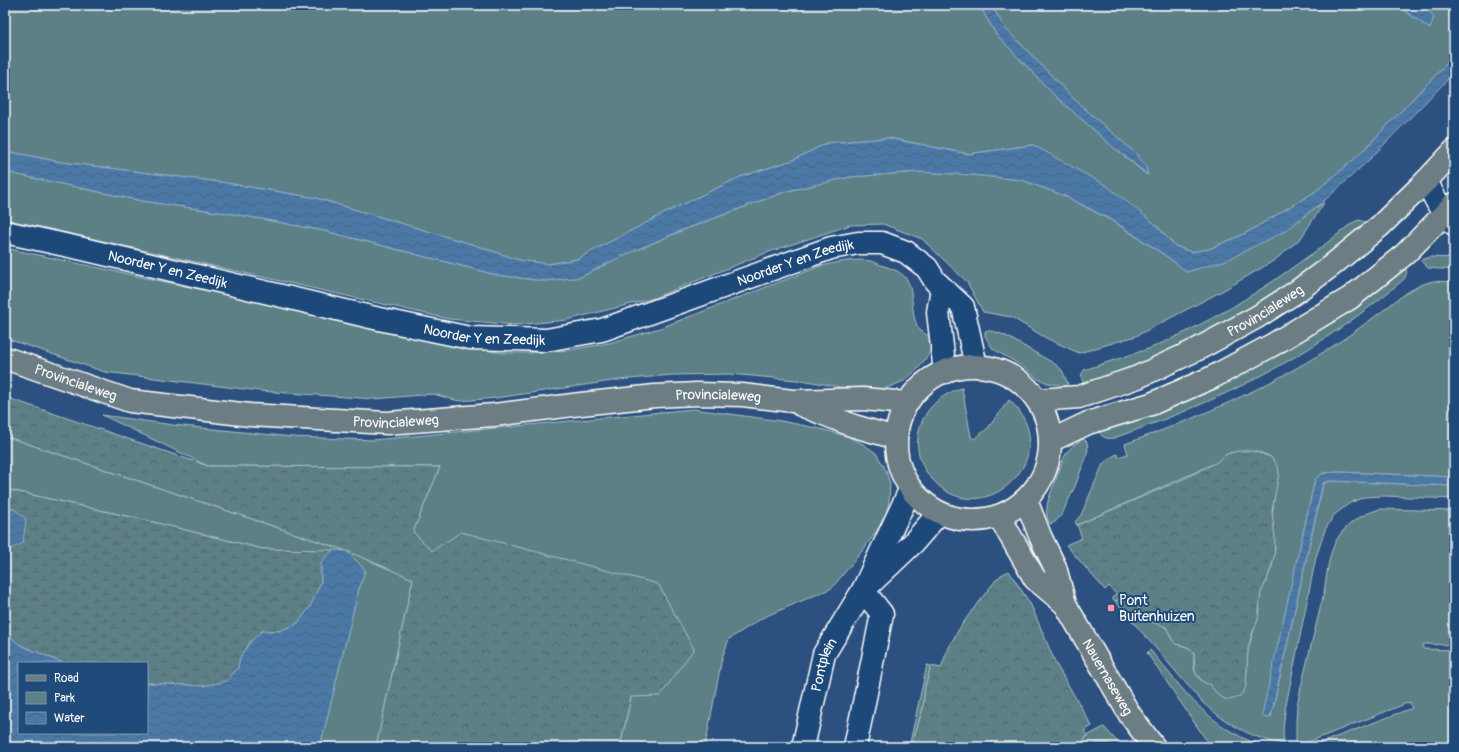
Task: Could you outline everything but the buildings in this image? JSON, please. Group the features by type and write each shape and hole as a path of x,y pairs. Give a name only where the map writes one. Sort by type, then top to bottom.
{"main road":[{"name":"Provincialeweg","path":"1037,400 1079,397 1138,377 1198,349 1257,317 1296,292 1380,226 1454,151"},
{"path":"1050,441 1088,423 1151,404 1206,380 1274,344 1350,298 1451,214"},
{"name":"Provincialeweg","path":"5,358 130,401 250,416 387,423 494,416 581,404 655,396 697,394 742,395 793,401 863,399 907,403"},
{"path":"976,366 990,368 1004,373 1028,389 1037,400 1046,420 1050,441 1048,462 1040,481 1026,500 1011,511 999,516 975,521 957,519 939,513 923,503 910,490 899,467 895,446 898,424 907,403 921,386 945,372 961,367 976,366"},
{"name":"Provincialeweg","path":"793,401 854,426 896,438"},
{"name":"Nauernaseweg","path":"1026,500 1040,536 1055,567 1065,604 1130,715 1154,747"},
{"name":"Nauernaseweg","path":"999,516 1035,579 1065,604"}],"street":[{"path":"1426,181 1454,195"},
{"path":"1426,181 1451,214"},
{"name":"Noorder Y en Zeedijk","path":"5,232 379,319 470,338 546,340 602,330 831,248 858,243 882,243 906,252 927,268 942,288 963,307 976,366"},
{"path":"942,288 938,312 945,372"},
{"name":"Pontplein","path":"803,747 824,654 863,590 910,490"},
{"name":"Pontplein","path":"863,590 913,543 939,513"},
{"path":"855,747 882,614 863,590"}],"green space":[{"path":"5,5 979,5 996,34 1054,95 1147,175 1146,166 1134,152 1075,100 1005,28 991,5 1401,5 1405,11 1430,29 1434,16 1421,5 1454,5 1454,56 1359,155 1315,192 1246,233 1209,249 1191,252 1175,246 1155,224 1033,145 968,154 889,138 827,143 793,160 740,177 667,212 577,259 549,264 519,260 471,244 316,198 220,182 61,162 5,151"},
{"path":"5,172 142,201 240,215 325,231 497,275 544,281 581,277 620,257 686,229 787,191 850,177 919,172 1022,180 1065,196 1114,222 1169,258 1187,272 1285,231 1324,203 1301,238 1275,260 1222,291 1136,336 1079,353 1046,338 1011,317 983,312 967,282 922,239 883,224 850,225 766,253 651,299 567,320 515,325 449,319 5,219"},
{"path":"1359,220 1367,224 1291,281 1226,323 1189,342 1131,367 1092,381 1084,383 1082,380 1081,376 1084,370 1151,348 1188,331 1231,308 1269,284 1323,246 1352,223"},
{"path":"5,248 369,325 449,344 503,353 570,350 609,343 660,328 821,266 845,261 864,260 872,261 892,269 904,276 911,291 915,319 923,333 931,336 932,343 929,354 918,369 904,381 887,388 871,390 840,387 807,381 730,374 672,375 619,380 496,398 459,401 433,394 374,399 260,391 105,372 5,338"},
{"path":"1430,257 1454,258 1454,270 1428,268 1420,260"},
{"path":"1404,266 1407,272 1404,279 1381,298 1358,316 1283,364 1231,391 1193,408 1114,438 1105,438 1098,431 1222,384 1248,371 1294,346 1339,316"},
{"path":"1433,281 1454,282 1454,477 1339,472 1323,473 1315,480 1263,713 1271,717 1323,484 1330,481 1454,486 1454,499 1385,496 1364,497 1350,503 1334,515 1325,530 1316,557 1285,710 1283,731 1284,744 1250,734 1220,717 1202,702 1115,601 1122,598 1132,600 1146,619 1166,628 1176,644 1191,649 1194,658 1196,675 1201,680 1207,683 1223,686 1246,685 1248,649 1260,610 1259,601 1261,592 1272,567 1275,549 1272,520 1274,497 1271,457 1262,453 1246,451 1230,453 1218,462 1077,525 1075,522 1081,515 1103,464 1117,454 1118,457 1128,454 1125,444 1205,413 1281,377 1306,363 1360,328 1410,291 1425,283"},
{"path":"985,331 993,331 1006,336 1055,364 1062,370 1068,384 1065,386 1048,383 1038,379 1022,366 993,349 985,336"},
{"path":"962,388 971,437 974,439 988,428 1009,400 1025,421 1029,443 1024,464 1012,481 995,493 974,499 952,494 932,479 924,468 918,450 918,437 921,423 929,409 940,398"},
{"path":"5,397 208,466 440,467 413,532 432,551 461,532 658,584 694,649 660,696 631,697 620,747 376,747 413,579 347,551 5,436"},
{"path":"693,409 781,421 821,429 849,437 876,453 886,470 890,484 889,502 885,519 866,546 832,588 764,617 729,639 722,658 705,747 620,747 631,697 432,551 413,532 440,467 208,466 102,415 173,425 292,437 373,440"},
{"path":"5,436 347,551 263,549 149,521 5,489"},
{"path":"1084,439 1087,442 1088,450 1076,484 1062,514 1055,522 1050,524 1047,513 1048,501 1062,462 1070,448"},
{"path":"1238,451 1253,451 1271,457 1278,467 1279,473 1272,511 1275,539 1274,558 1267,580 1261,592 1258,620 1248,649 1246,685 1240,696 1230,700 1219,696 1210,685 1203,682 1195,672 1194,652 1188,647 1176,644 1166,627 1148,620 1133,600 1122,598 1115,601 1112,598 1116,594 1109,586 1105,590 1066,545 1082,538 1077,525 1181,480 1217,462 1224,456"},
{"path":"5,489 149,521 263,549 333,550 321,562 321,582 310,607 297,624 279,631 262,631 251,641 241,657 238,668 227,681 204,686 148,683 148,662 61,662 20,645 5,632 5,566 10,549 14,509 5,509"},
{"path":"1380,509 1454,511 1454,645 1423,644 1423,649 1454,650 1454,747 1310,747 1412,708 1410,702 1306,743 1296,744 1297,705 1323,597 1329,561 1333,548 1340,535 1355,520"},
{"path":"347,551 413,579 376,747 320,747 357,595 365,570"},
{"path":"1009,571 1031,605 1056,664 1092,726 1084,731 1087,736 1079,746 1078,744 1073,747 911,747 923,708 925,687 931,666 941,668 951,643 971,612 995,581 1001,575"},
{"path":"1150,650 1191,698 1214,719 1241,737 1267,747 1211,747 1147,653"},
{"path":"927,665 931,666 925,687 923,708 911,747 909,747"},
{"path":"1104,727 1122,747 1105,743 1095,744 1091,747 1080,747 1087,736"},
{"path":"1100,743 1110,744 1117,747 1091,747"}],"water":[{"path":"979,5 991,5 1005,28 1075,100 1134,152 1146,166 1148,175 1054,95 996,34"},
{"path":"1401,5 1421,5 1434,16 1430,29 1405,11"},
{"path":"1454,56 1454,73 1369,160 1325,200 1285,231 1227,260 1187,272 1169,258 1115,222 1065,196 1022,180 973,175 919,172 850,177 787,191 685,229 620,257 581,277 544,281 497,275 325,231 240,215 142,201 5,172 5,151 61,162 220,182 316,198 471,244 519,260 549,264 577,259 667,212 740,177 793,160 827,143 888,138 968,154 1033,145 1107,186 1155,224 1175,246 1191,252 1209,249 1246,233 1315,192 1359,155"},
{"path":"1339,472 1454,477 1454,486 1330,481 1323,483 1272,712 1269,718 1265,718 1263,716 1263,710 1315,480 1323,474"},
{"path":"5,509 14,509 26,519 23,543 10,549 5,566"},
{"path":"333,550 347,551 365,570 357,596 320,747 5,747 5,632 20,645 61,662 18,662 18,734 148,734 148,683 204,686 227,681 238,668 240,657 251,641 262,631 279,631 297,624 310,607 321,582 321,562"}],"place":[{"name":"Pont Buitenhuizen","path":"1111,608"}]}
